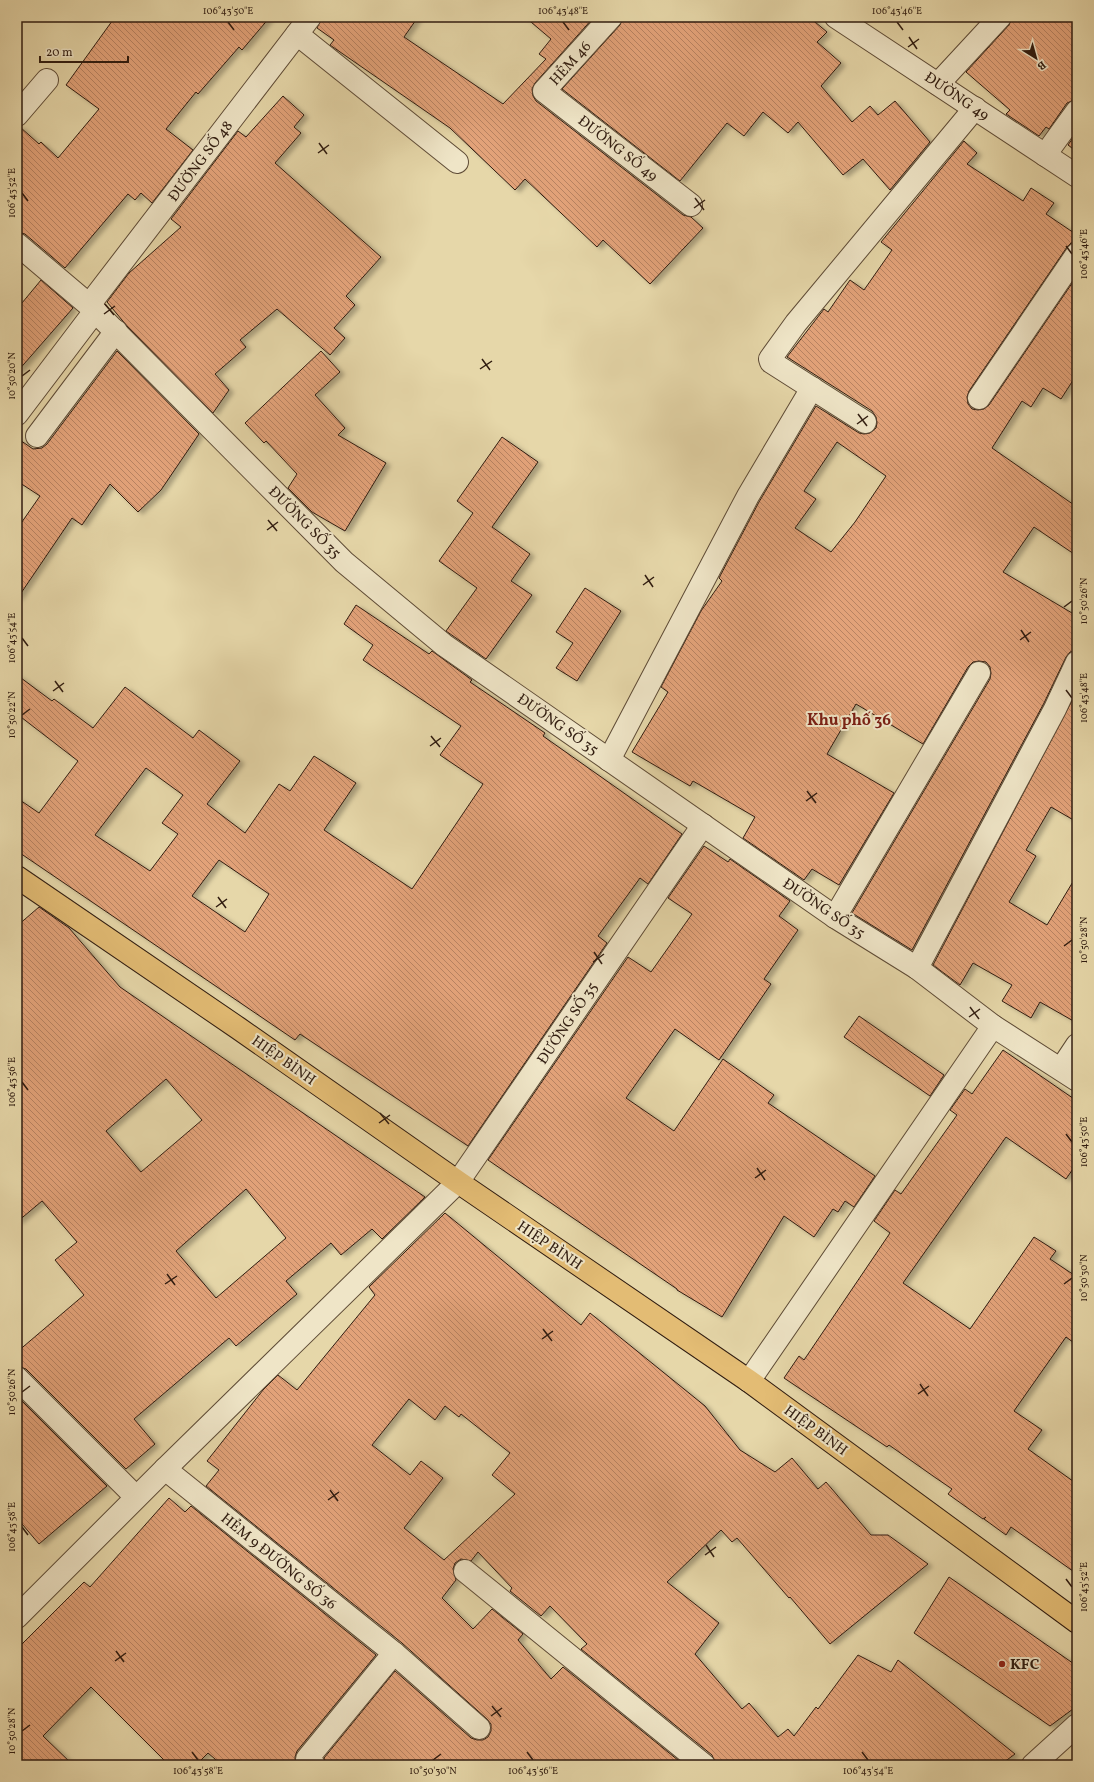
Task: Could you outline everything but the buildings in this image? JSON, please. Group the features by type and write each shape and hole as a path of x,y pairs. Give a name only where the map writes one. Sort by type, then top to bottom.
{"main road":[{"name":"HIỆP BÌNH","path":"17,877 749,1381 1077,1622"}],"street":[{"name":"ĐƯỜNG SỐ 48","path":"17,414 92,308 310,17"},
{"name":"HẺM 46","path":"544,91 611,17"},
{"name":"ĐƯỜNG 49","path":"836,17 1077,176"},
{"path":"938,84 1000,17"},
{"path":"297,34 457,162"},
{"path":"17,115 47,80"},
{"name":"ĐƯỜNG SỐ 49","path":"544,91 691,205"},
{"path":"865,422 771,362 771,354 880,220 975,108"},
{"path":"1045,155 1077,111"},
{"name":"ĐƯỜNG SỐ 35","path":"20,252 92,308 344,562 444,645 834,917 917,968 993,1026 1069,1075"},
{"path":"979,398 1077,254"},
{"path":"38,436 116,331"},
{"path":"609,760 748,496 812,388"},
{"path":"917,968 1055,709 1077,662"},
{"path":"834,917 979,673"},
{"name":"ĐƯỜNG SỐ 35","path":"17,1617 136,1497 458,1182 703,825"},
{"path":"749,1381 993,1026"},
{"path":"1069,1075 1077,1045"},
{"path":"17,1378 136,1497"},
{"name":"HẺM 9 ĐƯỜNG SỐ 36","path":"165,1469 394,1653 479,1728"},
{"path":"465,1571 704,1765"},
{"path":"314,1765 307,1759 394,1653"},
{"path":"1033,1765 1077,1725"}],"place":[{"name":"KFC","path":"1002,1664"}],"district":[{"name":"Khu phố 36","path":"849,719"}]}
